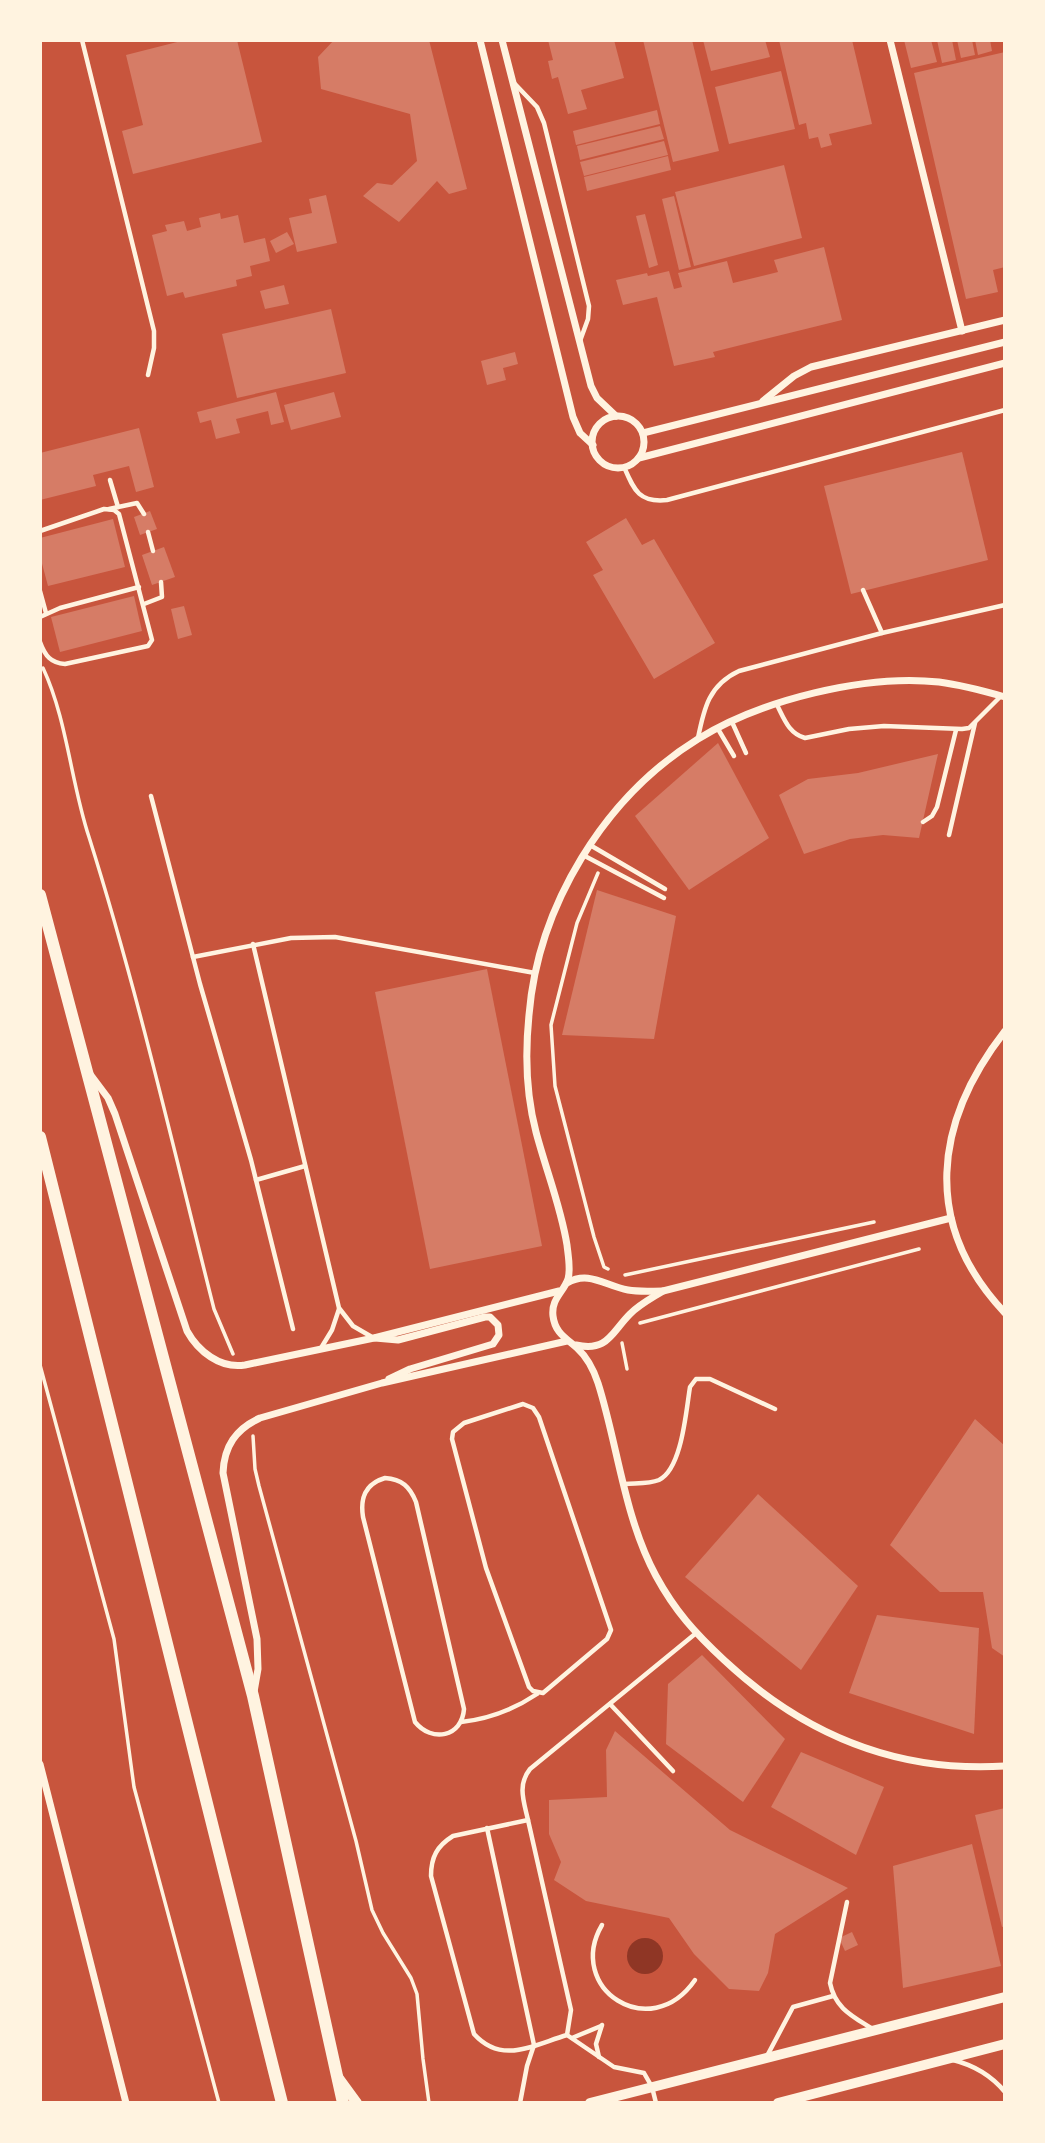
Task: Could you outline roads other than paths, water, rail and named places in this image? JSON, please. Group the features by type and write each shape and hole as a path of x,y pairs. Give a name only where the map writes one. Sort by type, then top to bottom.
{"main road":[{"path":"40,895 253,1696 343,2103"},
{"path":"40,1137 282,2103"},
{"path":"590,2103 1005,1997"},
{"path":"778,2103 1005,2044"},
{"path":"337,2076 357,2103"}],"street":[{"path":"480,40 573,417 580,433 593,444"},
{"path":"890,40 962,331"},
{"path":"504,43 591,386 597,398 616,416 632,420 642,433 644,442 639,458"},
{"path":"760,403 794,376 811,367 1005,320"},
{"path":"642,433 1005,342"},
{"path":"616,416 601,422 593,436 593,444 595,453 607,465 624,467 639,458 1005,363"},
{"path":"567,1283 567,1244 535,1128 528,1089 527,1037 535,973 554,914 590,845 620,806 647,779 698,738 776,704 839,689 906,681 938,682 1003,697"},
{"path":"1005,1031 974,1078 953,1131 946,1159 946,1186 951,1218 970,1267 1005,1313"},
{"path":"87,1071 108,1098 115,1114 187,1331 207,1355 237,1367 374,1338 559,1291"},
{"path":"663,1291 637,1307 604,1343 585,1348 575,1345 559,1334 553,1320 553,1305 559,1291 573,1279 589,1277 631,1290 663,1291 951,1218"},
{"path":"374,1338 397,1340 485,1317 495,1320 500,1330 493,1344 410,1369 382,1383"},
{"path":"253,1696 258,1669 257,1639 223,1473 229,1445 240,1429 260,1418 382,1383 567,1340"},
{"path":"575,1345 588,1360 597,1379 638,1532 654,1573 695,1634 752,1686 792,1715 835,1737 881,1754 928,1764 1005,1766"},
{"path":"40,1764 125,2103"}],"lane":[{"path":"82,40 154,331 154,348 148,375"},
{"path":"513,83 541,114 551,150 589,306 588,319 579,345"},
{"path":"624,467 641,497 654,502 1005,410"},
{"path":"110,480 118,507"},
{"path":"40,531 137,503 144,514"},
{"path":"40,642 47,657 58,664 148,646 152,636 122,520 119,514 110,509"},
{"path":"148,532 153,551"},
{"path":"144,604 162,597 161,582"},
{"path":"40,617 139,586"},
{"path":"863,590 882,633"},
{"path":"40,591 46,613"},
{"path":"698,738 710,694 730,675 882,633 1005,605"},
{"path":"776,704 789,728 805,738 849,729 884,726 956,730 975,723 1003,697"},
{"path":"732,722 746,753"},
{"path":"949,835 975,723"},
{"path":"718,729 734,756"},
{"path":"923,822 932,816 937,807 956,730"},
{"path":"151,796 256,1180 293,1329"},
{"path":"590,845 665,889"},
{"path":"583,855 664,898"},
{"path":"193,957 291,938 335,937 535,973"},
{"path":"253,944 339,1308 354,1326 374,1338"},
{"path":"256,1180 305,1166"},
{"path":"320,1350 332,1330 339,1308"},
{"path":"625,1484 653,1482 671,1470 677,1456 690,1387 696,1379 710,1378 775,1409"},
{"path":"461,1722 463,1702 413,1494 402,1482 394,1479 377,1480 364,1492 361,1509 413,1716 420,1728 439,1736 452,1732 461,1722 496,1716 548,1690 607,1640 611,1630 539,1417 533,1408 523,1404 464,1423 457,1427 452,1439 472,1519 502,1616 529,1687 538,1693"},
{"path":"570,2037 571,2010 522,1790 525,1775 695,1634"},
{"path":"610,1704 673,1771"},
{"path":"528,1820 453,1836 443,1842 435,1852 431,1864 431,1876 474,2034 482,2044 507,2052 570,2037 602,2025 596,2045 599,2057"},
{"path":"487,1828 534,2045 528,2058 520,2103"},
{"path":"847,1902 830,1977 833,1996 842,2009 875,2030"},
{"path":"602,1925 593,1950 594,1967 606,1990 619,2002 644,2009 666,2006 677,2000 695,1980"},
{"path":"766,2058 793,2007 833,1996"},
{"path":"570,2037 614,2067 644,2073 652,2087 656,2103"},
{"path":"949,2059 977,2068 1005,2092"}]}
